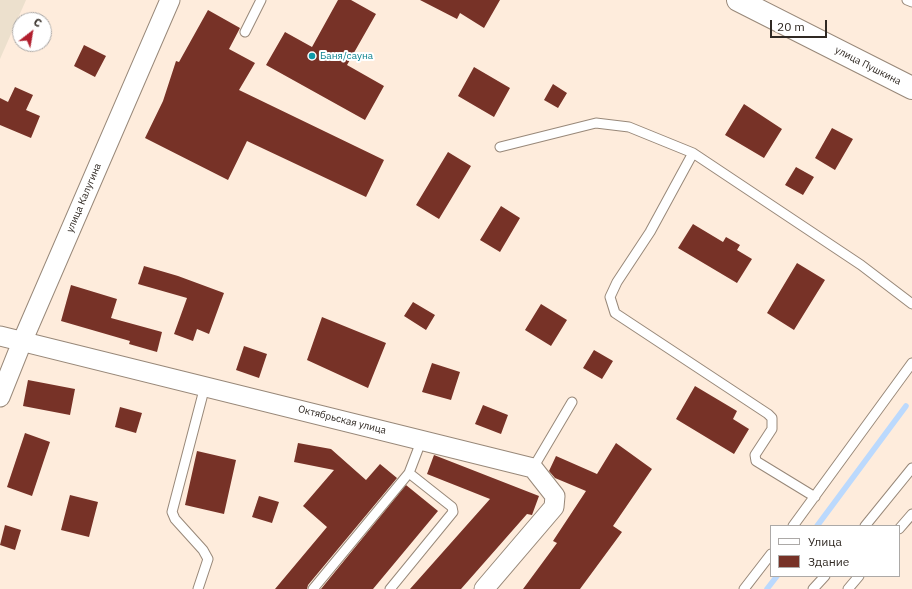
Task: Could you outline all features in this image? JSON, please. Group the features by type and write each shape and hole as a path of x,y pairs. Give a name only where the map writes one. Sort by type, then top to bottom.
{"main road":[{"name":"улица Пушкина","path":"738,0 912,88"}],"street":[{"name":"улица Калугина","path":"0,397 22,342 170,0"},
{"name":"Октябрьская улица","path":"0,336 422,439 533,468"},
{"path":"484,589 554,507 555,496 533,468"}],"lane":[{"path":"245,32 261,0"},
{"path":"907,0 912,2"},
{"path":"500,147 596,123 629,127 693,154 862,265 912,304"},
{"path":"693,154 650,232 617,282 610,297 615,313 768,414 772,418 772,428 755,455 756,461 815,497"},
{"path":"794,525 912,363"},
{"path":"198,589 208,559 203,550 175,519 172,512 205,386"},
{"path":"533,468 572,402"},
{"path":"314,589 409,473 422,439"},
{"path":"866,525 912,468"},
{"path":"390,589 453,512 452,507 409,473"},
{"path":"900,528 912,514"},
{"path":"744,589 770,555"},
{"path":"813,589 824,577"},
{"path":"848,589 859,577"}],"shaded area":[{"path":"0,0 26,0 21,12 12,12 12,32 0,59"}],"building":[{"name":"Баня/сауна","path":"338,0 351,0 376,14 347,65 384,86 365,120 266,65 285,32 312,47"},
{"path":"420,0 500,0 484,28 460,13 457,19"},
{"path":"208,10 240,28 229,49 255,63 239,90 384,160 366,197 247,141 228,180 145,138 163,101 176,61 179,62"},
{"path":"84,45 106,56 95,77 74,66"},
{"path":"474,67 510,88 494,117 458,96"},
{"path":"553,84 567,93 558,108 544,100"},
{"path":"15,87 33,95 26,110 40,116 31,138 0,125 0,98 8,102"},
{"path":"744,104 782,129 764,158 725,135"},
{"path":"832,128 853,139 835,170 815,158"},
{"path":"448,152 471,166 439,219 416,205"},
{"path":"796,167 814,177 803,195 785,185"},
{"path":"501,206 520,218 500,252 480,240"},
{"path":"693,224 723,242 726,237 740,245 737,250 752,259 737,283 678,248"},
{"path":"797,263 825,280 794,330 767,313"},
{"path":"144,266 178,276 224,293 209,334 197,329 193,341 174,334 187,298 138,284"},
{"path":"71,285 117,299 111,318 162,332 157,352 129,344 130,341 61,321"},
{"path":"413,302 435,315 426,330 404,316"},
{"path":"541,304 567,320 551,346 525,330"},
{"path":"322,317 386,343 368,388 307,360"},
{"path":"244,346 267,354 259,378 236,370"},
{"path":"594,350 613,361 602,379 583,368"},
{"path":"432,363 460,372 451,400 422,392"},
{"path":"28,380 75,389 70,415 23,406"},
{"path":"695,386 737,411 733,419 749,429 734,454 676,419"},
{"path":"483,405 508,415 501,434 475,424"},
{"path":"120,407 142,413 136,433 115,427"},
{"path":"25,433 50,442 32,496 7,487"},
{"path":"298,443 331,449 366,480 380,464 397,478 308,585 307,589 275,589 327,527 303,506 334,470 294,462"},
{"path":"616,443 652,469 613,526 622,532 580,589 523,589 557,543 553,541 586,491 555,478 549,471 556,456 597,474"},
{"path":"197,451 236,460 224,514 185,505"},
{"path":"434,455 539,496 532,515 527,514 461,589 410,589 490,499 427,474"},
{"path":"406,485 438,511 373,589 321,589"},
{"path":"70,495 98,502 89,537 61,530"},
{"path":"259,496 279,502 272,523 252,517"},
{"path":"5,525 21,530 15,550 0,545"}],"waterway":[{"path":"818,525 906,406"},
{"path":"767,589 776,577"}],"place":[{"name":"Баня/сауна","path":"312,56"}]}
